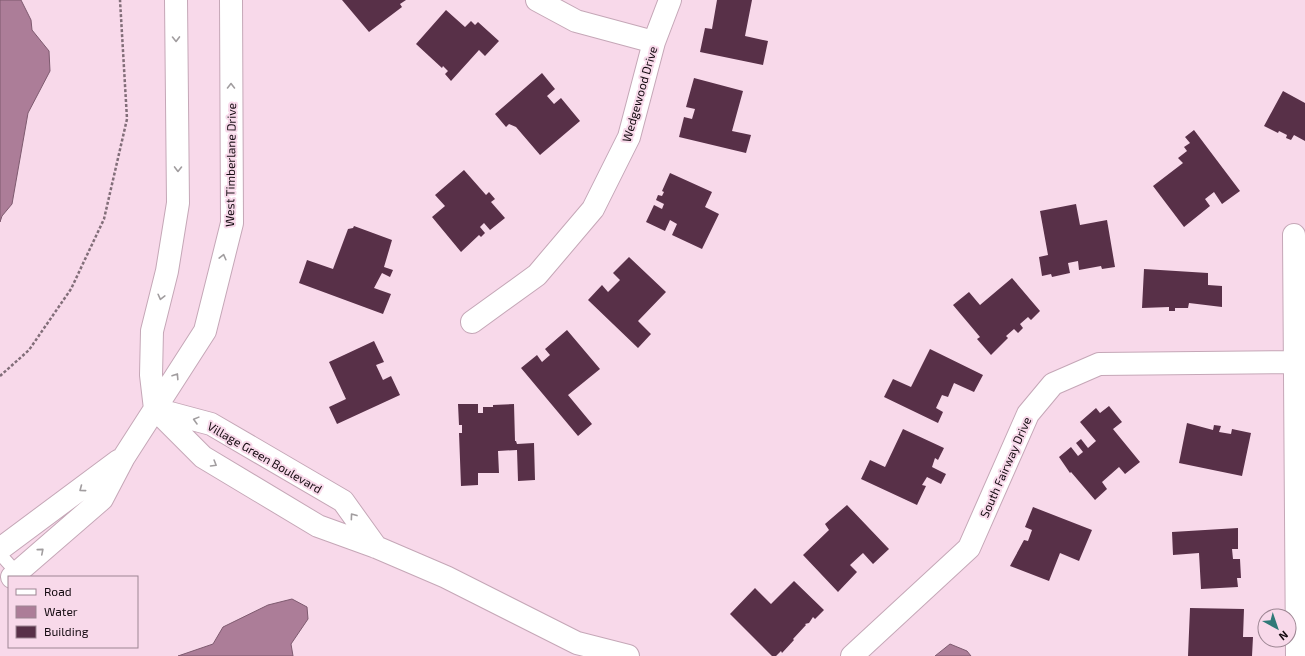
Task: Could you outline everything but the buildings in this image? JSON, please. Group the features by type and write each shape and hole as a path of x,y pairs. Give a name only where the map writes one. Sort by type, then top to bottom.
{"street":[{"path":"176,0 178,202 167,271 152,331 151,375 155,409 203,457 318,526 376,547 446,577 577,643 628,656"},
{"name":"West Timberlane Drive","path":"13,576 102,499 124,457 205,331 232,223 231,0"},
{"path":"537,0 576,22 654,42"},
{"name":"Wedgewood Drive","path":"472,322 537,275 593,209 629,137 654,42 670,0"},
{"path":"1294,235 1297,656"},
{"name":"South Fairway Drive","path":"852,656 969,548 1028,414 1052,384 1100,364 1295,362"},
{"name":"Village Green Boulevard","path":"155,409 211,424 343,501 376,547"},
{"name":"West Timberlane Drive","path":"0,549 124,457"},
{"name":"West Timberlane Drive","path":"0,587 8,580"}],"lane":[{"path":"0,554 13,576"}],"path":[{"path":"0,376 29,350 71,289 104,219 127,119 120,0"}],"water":[{"path":"0,0 21,0 31,20 32,30 49,51 50,71 28,113 12,204 2,216 0,222"},
{"path":"292,599 307,607 308,619 291,644 293,656 178,656 213,644 223,627 268,605"},
{"path":"950,644 967,651 971,656 935,656"}]}
